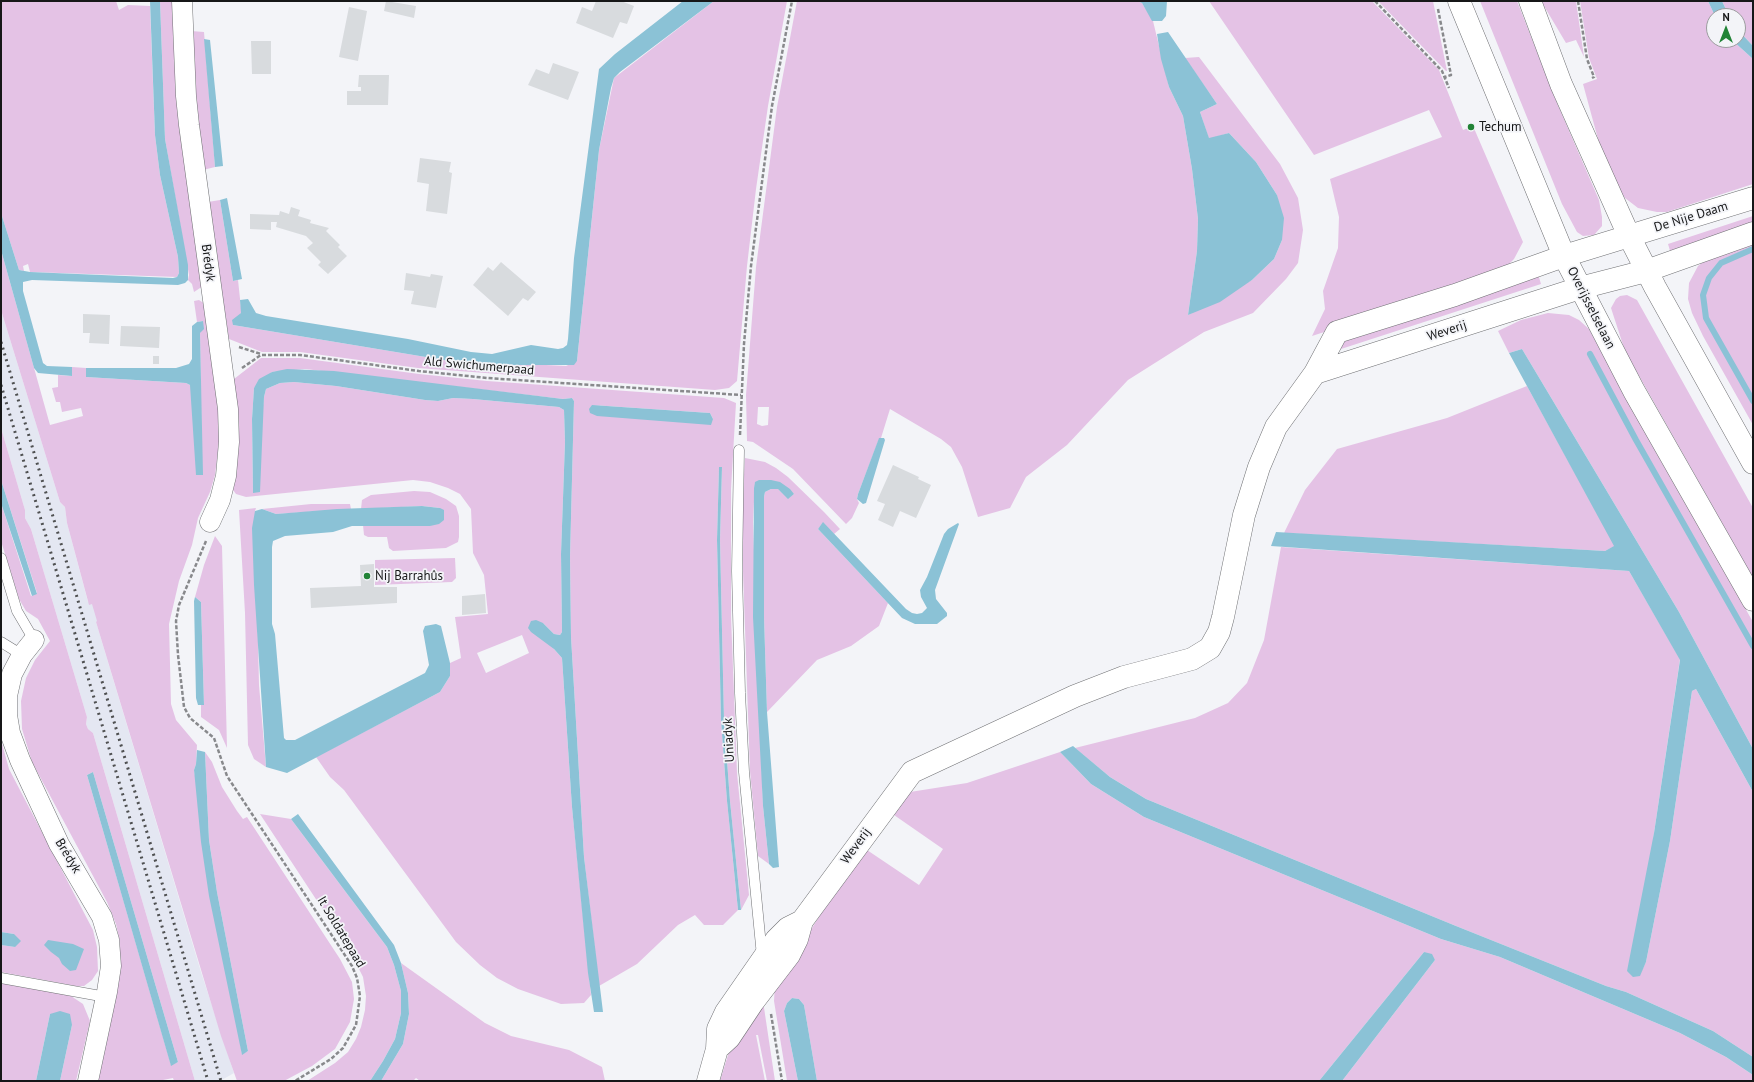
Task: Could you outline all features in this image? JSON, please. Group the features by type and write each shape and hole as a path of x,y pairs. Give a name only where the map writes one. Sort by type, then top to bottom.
{"street":[{"name":"Brédyk","path":"182,1 188,110 228,409 229,442 226,476 220,500 210,522"},
{"name":"Overijsselselaan","path":"1459,1 1564,256 1634,390 1753,600"},
{"path":"1530,1 1561,84 1629,236 1646,271 1753,463"},
{"name":"De Nije Daam","path":"1564,256 1753,198"},
{"path":"1646,271 1753,233"},
{"path":"1315,373 1337,332 1455,295 1564,256"},
{"name":"Weverij","path":"716,1050 730,1038 753,1002 789,955 797,939 802,921 912,772 1075,696 1124,677 1192,659 1210,648 1219,632 1223,618 1242,522 1259,467 1276,427 1315,373 1580,288 1646,271"},
{"name":"Brédyk","path":"28,647 12,674 7,696 7,715 10,733 20,760 59,844 102,916 109,940 111,966 88,1081"},
{"name":"Weverij","path":"708,1081 716,1050 718,1029 726,1012 776,940 788,928 802,921"}],"lane":[{"name":"Uniadyk","path":"739,450 737,571 740,693 744,772 766,986"},
{"path":"1,558 28,647 1,642"},
{"path":"1,978 106,997"}],"path":[{"path":"739,450 741,395 751,266 772,106 792,1"},
{"path":"1375,1 1442,71 1449,88"},
{"path":"1578,1 1587,59 1594,77 1592,78"},
{"path":"1438,8 1451,75 1445,77"},
{"name":"Ald Swichumerpaad","path":"225,381 261,355 300,355 419,371 472,376 741,395"},
{"name":"It Soldatepaad","path":"210,522 206,541 179,606 176,620 178,655 184,707 190,718 214,738 227,776 346,954 357,978 360,996 360,1010 356,1024 343,1048 326,1063 295,1081"},
{"path":"766,986 782,1081"}],"shaded area":[{"path":"1,1 116,1 119,10 128,5 150,6 155,135 160,175 178,257 179,273 177,277 30,272 28,264 23,266 24,271 19,270 1,213"},
{"path":"160,1 173,1 203,286 194,292 192,284 188,280 189,275 165,139"},
{"path":"714,1 787,1 768,106 756,189 747,266 737,381 729,388 715,390 418,368 300,352 262,352 229,339 208,202 220,200 233,281 238,280 241,308 241,313 233,325 474,365 526,364 566,366 577,361 599,150 614,78"},
{"path":"797,1 1137,1 1142,3 1153,21 1169,87 1183,116 1192,169 1198,219 1197,251 1188,315 1252,280 1274,259 1282,240 1277,195 1256,162 1229,133 1209,139 1200,112 1217,104 1185,58 1199,57 1280,164 1298,198 1303,230 1298,263 1286,279 1253,313 1204,332 1128,380 1067,445 1026,477 1010,508 978,517 962,467 951,447 941,439 890,409 881,438 879,439 858,494 857,499 859,503 852,518 846,524 793,469 753,442 747,441 746,395 756,267 777,107","holes":["758,407 769,407 768,425 762,426 757,424"]},
{"path":"1209,1 1372,1 1439,70 1463,130 1473,126 1523,242 1514,259 1509,264 1465,286 1312,336 1325,309 1323,291 1338,248 1339,217 1330,179 1442,137 1429,110 1314,155"},
{"path":"1378,1 1433,1 1447,71 1446,71"},
{"path":"1480,1 1517,1 1557,103 1599,200 1602,226 1594,235 1583,236 1577,232 1562,204"},
{"path":"1541,1 1576,1 1584,57 1576,40 1566,43"},
{"path":"1580,1 1708,1 1711,8 1706,8 1706,48 1741,48 1753,59 1753,184 1667,212 1657,212 1638,208 1625,198 1619,190 1601,150 1583,84 1597,79 1589,58"},
{"path":"1722,1 1753,1 1753,46 1746,39 1746,8 1725,8"},
{"path":"191,31 204,32 215,167 203,170 197,126"},
{"path":"1753,216 1753,227 1671,254 1668,244"},
{"path":"1753,239 1753,425 1703,336 1692,313 1688,299 1689,283 1698,266 1712,255"},
{"path":"1,250 50,425 83,416 81,408 62,412 60,402 56,402 52,388 58,387 58,375 72,376 72,367 86,368 86,377 186,383 192,388 197,475 202,475 200,333 203,321 197,322 194,301 199,300 205,304 219,414 219,442 215,475 210,492 198,518 192,545 179,581 169,624 171,704 176,720 197,745 196,764 194,770 242,1054 248,1051 217,892 209,840 205,752 212,762 222,787 237,811 243,819 247,817 340,959 352,982 354,999 350,1022 335,1049 312,1066 284,1081 237,1081 221,1036 96,622 92,604 89,605 67,523 65,507 60,502 1,310"},
{"path":"1538,274 1541,284 1341,349 1345,337"},
{"path":"1627,295 1637,300 1753,508 1753,578 1625,351 1611,308 1616,299 1620,296"},
{"path":"1,310 60,502 65,507 67,523 88,602 93,601 99,621 96,622 201,972 234,1073 220,1081 195,1081 93,733 88,729 86,724 87,717 31,529 25,518 25,510 1,428"},
{"path":"1548,313 1569,315 1579,320 1589,329 1657,454 1753,622 1753,749 1679,612 1522,349 1509,353 1498,331 1521,320"},
{"path":"261,358 300,358 419,374 487,381 724,398 736,403 731,489 731,616 737,773 749,895 741,910 730,801 724,720 720,540 722,467 719,468 717,540 721,720 727,801 738,910 723,925 704,925 695,915 678,925 637,964 599,986 584,857 571,637 570,557 574,401 572,398 563,399 305,369 272,372 254,388 252,419 253,493 264,397 266,389 280,383 294,382 336,386 425,400 438,401 453,398 473,399 559,407 564,410 565,442 561,554 562,632 560,635 554,634 543,623 554,649 562,658 572,807 591,995 584,1003 561,1004 518,989 497,978 480,965 456,942 344,790 330,777 316,757 440,692 450,676 450,663 461,658 455,617 488,614 484,575 473,553 471,509 460,494 448,488 430,482 413,480 246,497 236,494 233,490 236,471 234,379","holes":["592,405 710,413 713,419","522,635 529,653 486,673 477,653"]},
{"path":"1527,386 1615,546 1605,551 1284,533 1305,490 1337,449 1447,418"},
{"path":"1,428 25,510 25,518 31,529 87,717 86,724 88,729 93,733 195,1081 174,1081 173,1078 158,1081 96,1081 120,971 120,943 116,924 107,902 32,762 22,729 21,701 26,678 35,660 50,641 38,619 26,611 19,599 1,541 1,503 31,596 37,593 1,480","holes":["93,772 178,1062 171,1065 87,775"]},
{"path":"745,458 765,462 776,468 788,477 824,512 840,529 834,534 823,523 818,529 888,603 879,626 851,646 817,660 767,712 764,617 764,497 765,492 771,489 778,489 755,482 753,522 763,806 769,864 758,856 750,771 743,571 743,491","holes":["778,489 794,494 788,498"]},
{"path":"414,491 430,492 446,499 456,506 459,516 458,542 446,548 393,551 389,548 387,537 368,537 364,535 363,525 430,526 440,508 422,506 361,509 362,500 371,495"},
{"path":"311,504 350,504 351,509 276,514 262,509"},
{"path":"256,508 259,685 266,767 254,759 248,745 245,613 239,510"},
{"path":"215,536 222,546 227,748 219,730 201,717 201,705 204,704 201,602 195,597 204,565"},
{"path":"1281,547 1629,571 1680,659 1654,833 1639,976 1646,962 1670,841 1692,691 1696,689 1753,792 1753,1057 1713,1031 1626,992 1606,986 1456,926 1146,799 1110,777 1075,748 1195,718 1228,703 1247,683 1264,640"},
{"path":"455,558 456,578 452,582 375,585 375,560"},
{"path":"1,740 9,769 93,930 97,947 98,971 92,980 84,986 76,986 1,972 1,945 15,947 14,934 1,932"},
{"path":"1060,752 1091,784 1144,817 1441,939 1500,957 1680,1033 1726,1057 1753,1075 1753,1081 1342,1081 1435,960 1424,952 1319,1081 817,1081 804,1005 799,999 792,998 787,1003 784,1011 798,1081 787,1081 774,1001 775,984 786,970 830,899 867,850 919,885 943,849 894,815 910,792 967,783"},
{"path":"260,814 291,819 387,947 394,965 401,991 401,1013 395,1039 370,1081 307,1081 335,1063 348,1052 356,1039 361,1027 365,1010 366,996 363,977 350,951"},
{"path":"401,963 485,1023 511,1036 569,1050 602,1067 605,1081 420,1081 416,1078 413,1081 381,1081 403,1044 409,1014 408,993"},
{"path":"1,982 71,996 83,1004 90,1021 76,1081 60,1081 72,1025 50,1014 36,1081 1,1081"},
{"path":"763,1001 775,1081 767,1081 758,1035 756,1035 765,1081 720,1081 728,1055 736,1037"}],"water":[{"path":"150,1 160,1 165,139 188,265 188,280 185,283 178,285 32,280 23,282 23,291 43,363 47,366 72,367 72,376 38,373 34,368 1,250 1,213 19,270 30,272 173,278 177,277 179,273 178,257 160,175 155,135"},
{"path":"683,1 714,1 620,72 614,78 611,88 599,150 577,361 574,365 474,365 233,325 232,320 241,313 240,300 248,299 256,313 266,316 408,339 471,352 492,354 531,345 558,349 563,348 567,345 568,339 574,258 599,69 615,54"},
{"path":"1137,1 1167,1 1166,16 1162,21 1152,21 1142,3"},
{"path":"1708,1 1722,1 1725,8 1711,8"},
{"path":"1168,32 1217,104 1200,112 1209,138 1229,133 1256,162 1277,195 1284,218 1282,240 1274,259 1252,280 1220,302 1188,315 1197,251 1198,219 1192,169 1183,116 1169,87 1161,59 1157,34"},
{"path":"204,39 210,40 223,166 215,167"},
{"path":"1746,39 1753,46 1753,59 1741,48 1746,48"},
{"path":"227,198 242,279 233,281 220,200"},
{"path":"203,321 204,329 200,333 203,475 196,475 190,385 186,383 86,377 86,368 176,368 189,364 192,359 192,326 197,322"},
{"path":"1522,349 1679,612 1753,749 1753,792 1696,689 1692,691 1670,841 1646,962 1640,976 1633,977 1627,971 1654,833 1680,660 1629,571 1271,546 1276,532 1605,551 1614,546 1509,353"},
{"path":"287,369 334,371 563,399 572,398 574,401 570,557 571,637 584,857 603,1012 594,1012 588,973 572,807 562,658 554,649 531,632 528,628 531,621 536,620 543,623 554,634 560,635 562,632 561,554 565,442 564,410 559,407 473,399 453,398 438,401 425,400 336,386 294,382 280,383 266,389 264,397 260,492 253,493 252,419 254,388 259,379 272,372"},
{"path":"592,405 710,413 713,419 711,425 597,416 590,413 589,409"},
{"path":"879,438 884,438 885,440 866,503 863,504 857,499 858,494"},
{"path":"719,467 722,467 720,540 724,720 730,801 741,910 738,910 727,801 721,720 717,540"},
{"path":"1,480 37,594 32,596 1,503"},
{"path":"759,480 780,482 794,494 788,499 778,489 771,489 765,492 764,497 764,617 767,712 779,867 773,868 769,864 763,806 753,617 754,488 755,482"},
{"path":"422,506 440,508 444,510 444,520 439,524 430,526 352,526 333,532 285,536 273,541 272,624 275,634 284,738 286,740 295,740 425,673 429,665 423,631 425,626 436,624 441,626 450,663 450,676 440,692 287,773 266,767 254,585 252,528 255,511 262,509 276,514 337,509"},
{"path":"823,522 906,609 917,614 922,613 927,608 921,597 920,590 927,577 944,534 948,529 958,523 959,524 935,590 936,599 947,613 947,616 937,624 915,624 902,618 818,529"},
{"path":"195,597 201,602 204,705 198,705 196,698"},
{"path":"1073,746 1110,777 1146,799 1456,926 1606,986 1626,992 1713,1031 1753,1057 1753,1075 1726,1057 1680,1033 1500,957 1441,939 1144,817 1091,784 1060,752"},
{"path":"197,750 205,752 209,840 217,892 248,1051 242,1055 209,896 201,842 194,770"},
{"path":"93,772 178,1062 171,1066 87,775"},
{"path":"298,814 394,945 401,963 408,993 409,1014 403,1044 381,1081 370,1081 395,1039 401,1013 401,991 394,965 387,947 291,819"},
{"path":"1,932 14,934 21,941 15,947 1,945"},
{"path":"48,940 73,944 84,949 76,970 70,971 62,964 59,958 44,945"},
{"path":"1424,952 1432,954 1435,960 1342,1081 1319,1081"},
{"path":"792,998 799,999 804,1005 817,1081 798,1081 784,1011 787,1003"},
{"path":"60,1011 70,1014 72,1025 60,1081 36,1081 50,1014"}],"building":[{"path":"386,1 416,6 414,18 384,11"},
{"path":"596,1 621,1 634,6 627,24 620,22 613,38 576,23 582,7 592,11"},
{"path":"349,7 367,11 358,61 339,57"},
{"path":"251,41 271,41 271,74 252,74"},
{"path":"553,63 579,72 568,100 528,85 536,69 549,74"},
{"path":"359,75 389,75 388,105 347,105 347,91 361,91 361,87 358,87"},
{"path":"420,158 451,162 449,172 452,173 447,214 426,211 429,184 417,182"},
{"path":"291,207 300,210 298,216 311,220 310,223 329,228 326,231 340,245 338,247 347,256 328,274 318,265 321,262 307,248 313,243 306,236 276,227 277,222 271,222 271,230 250,229 250,214 279,215 280,211 289,214"},
{"path":"501,262 536,292 528,301 523,298 508,316 473,285 488,267 493,271"},
{"path":"406,273 430,277 431,274 443,276 436,308 411,304 414,291 404,290"},
{"path":"83,314 110,315 109,344 89,343 90,333 83,333"},
{"path":"121,326 160,327 159,348 120,346"},
{"path":"153,356 159,356 159,364 153,364"},
{"path":"893,465 919,477 918,479 931,485 916,518 900,511 893,527 878,520 885,504 877,501"},
{"name":"Nij Barrahûs","path":"374,564 374,587 397,587 397,603 311,608 310,588 361,586 360,565"},
{"path":"485,594 486,613 462,615 462,596"}],"waterway":[{"path":"1753,249 1721,263 1709,278 1703,295 1706,318 1753,401"},
{"path":"1590,354 1636,440 1753,646"}],"railway":[{"path":"1,342 221,1081"},
{"path":"1,385 208,1081"}],"place":[{"name":"Techum","path":"1471,127"},
{"name":"Nij Barrahûs","path":"367,576"}]}
